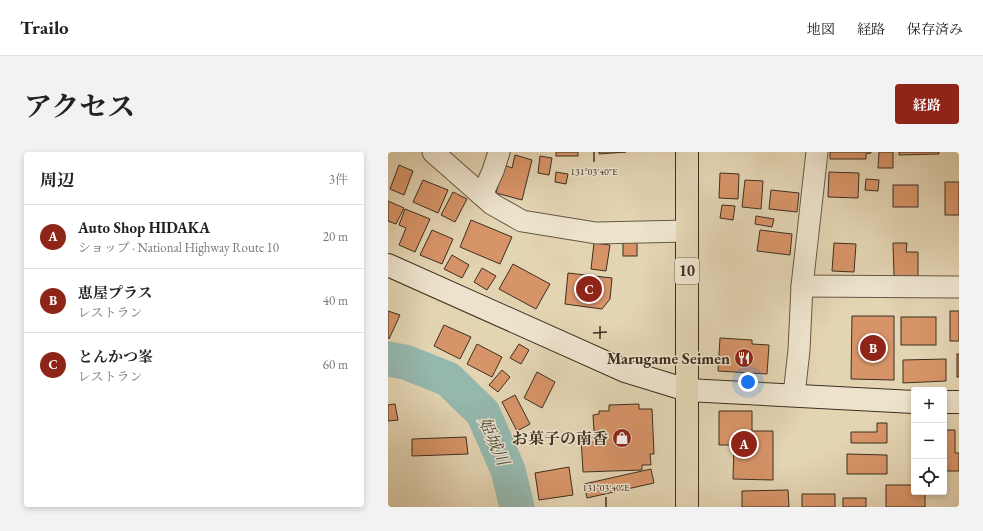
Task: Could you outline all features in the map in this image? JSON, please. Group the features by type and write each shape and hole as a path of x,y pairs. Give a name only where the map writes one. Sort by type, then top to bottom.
{"highway":[{"name":"10","path":"687,152 687,507"}],"street":[{"path":"433,152 492,204 522,221 596,233 686,231"},
{"path":"482,195 493,171 499,152"},
{"path":"794,395 799,350 802,286 817,152"},
{"path":"388,265 625,371 687,390 911,402"},
{"path":"802,286 959,287"},
{"path":"947,402 959,402"}],"building":[{"path":"556,152 578,152 578,156 556,156"},
{"path":"599,152 626,152 599,154"},
{"path":"830,152 871,153 866,154 866,159 830,159"},
{"path":"879,152 893,152 893,168 878,168"},
{"path":"899,152 939,152 939,154 899,155"},
{"path":"515,155 532,160 522,200 496,193 504,165 512,168"},
{"path":"540,156 552,158 549,175 538,173"},
{"path":"399,165 413,171 404,195 390,189"},
{"path":"556,172 568,174 566,184 555,182"},
{"path":"829,172 859,173 858,198 828,197"},
{"path":"720,173 739,174 738,199 719,198"},
{"path":"866,179 879,180 878,191 865,190"},
{"path":"423,180 448,190 438,213 413,202"},
{"path":"745,180 763,181 761,209 742,207"},
{"path":"945,182 959,182 959,215 945,215"},
{"path":"893,185 918,185 918,207 893,207"},
{"path":"771,190 799,193 797,212 769,209"},
{"path":"453,192 467,199 455,222 441,215"},
{"path":"388,201 404,208 396,224 388,221"},
{"path":"722,205 735,206 733,220 720,218"},
{"path":"405,209 430,219 415,252 399,245 406,228 399,225"},
{"path":"756,216 774,219 772,227 755,224"},
{"path":"471,220 512,237 500,264 460,247"},
{"path":"432,230 453,239 442,264 420,255"},
{"path":"760,230 792,234 790,255 757,251"},
{"path":"623,238 637,238 637,256 623,256"},
{"path":"594,243 610,245 606,271 591,269"},
{"path":"834,243 856,244 854,272 832,271"},
{"path":"893,243 907,243 906,252 918,252 918,276 894,276"},
{"path":"452,255 469,265 462,278 444,269"},
{"path":"513,264 550,284 536,309 499,289"},
{"path":"482,268 496,276 487,290 474,282"},
{"path":"568,273 612,278 610,299 602,309 565,304"},
{"path":"388,311 400,315 389,339 388,338"},
{"path":"950,311 959,311 959,341 950,341"},
{"path":"852,316 894,316 894,380 851,379"},
{"path":"901,317 936,317 936,345 901,345"},
{"path":"444,325 471,337 460,359 434,346"},
{"name":"Marugame Seimen","path":"720,338 752,340 752,344 769,345 767,374 718,371"},
{"path":"477,344 502,357 492,377 467,364"},
{"path":"519,344 529,350 521,364 510,358"},
{"path":"957,354 959,354 959,377 957,377"},
{"path":"946,359 946,381 903,383 903,360"},
{"path":"502,370 510,377 498,392 489,385"},
{"path":"537,372 555,382 542,408 524,398"},
{"path":"515,395 530,424 517,431 502,402"},
{"path":"395,404 398,420 388,421 388,405"},
{"name":"お菓子の南香","path":"639,404 639,409 652,409 654,454 650,454 651,465 642,465 642,470 583,472 581,438 600,437 600,431 594,431 593,415 599,414 599,411 609,411 609,405"},
{"path":"719,411 752,411 752,431 773,431 773,480 733,479 734,445 719,445"},
{"path":"877,423 887,423 887,443 851,443 851,432 877,432"},
{"path":"947,430 955,430 955,453 959,453 959,471 947,471"},
{"path":"466,437 468,454 412,456 412,439"},
{"path":"847,454 887,455 887,474 847,474"},
{"path":"569,467 573,495 539,500 535,473"},
{"path":"651,469 654,483 587,498 584,484"},
{"path":"886,485 911,485 911,495 925,495 925,507 886,507"},
{"path":"788,490 789,507 742,507 742,491"},
{"path":"802,494 835,494 835,507 802,507"},
{"path":"843,498 866,498 866,507 843,507"}],"waterway":[{"name":"姫城川","path":"388,359 405,362 448,379 483,413 508,470 517,507"}],"place":[{"name":"とんかつ峯","path":"589,289"},
{"name":"恵屋プラス","path":"873,348"},
{"name":"Marugame Seimen","path":"744,358"},
{"name":"お菓子の南香","path":"622,438"},
{"name":"Auto Shop HIDAKA","path":"744,444"}]}
